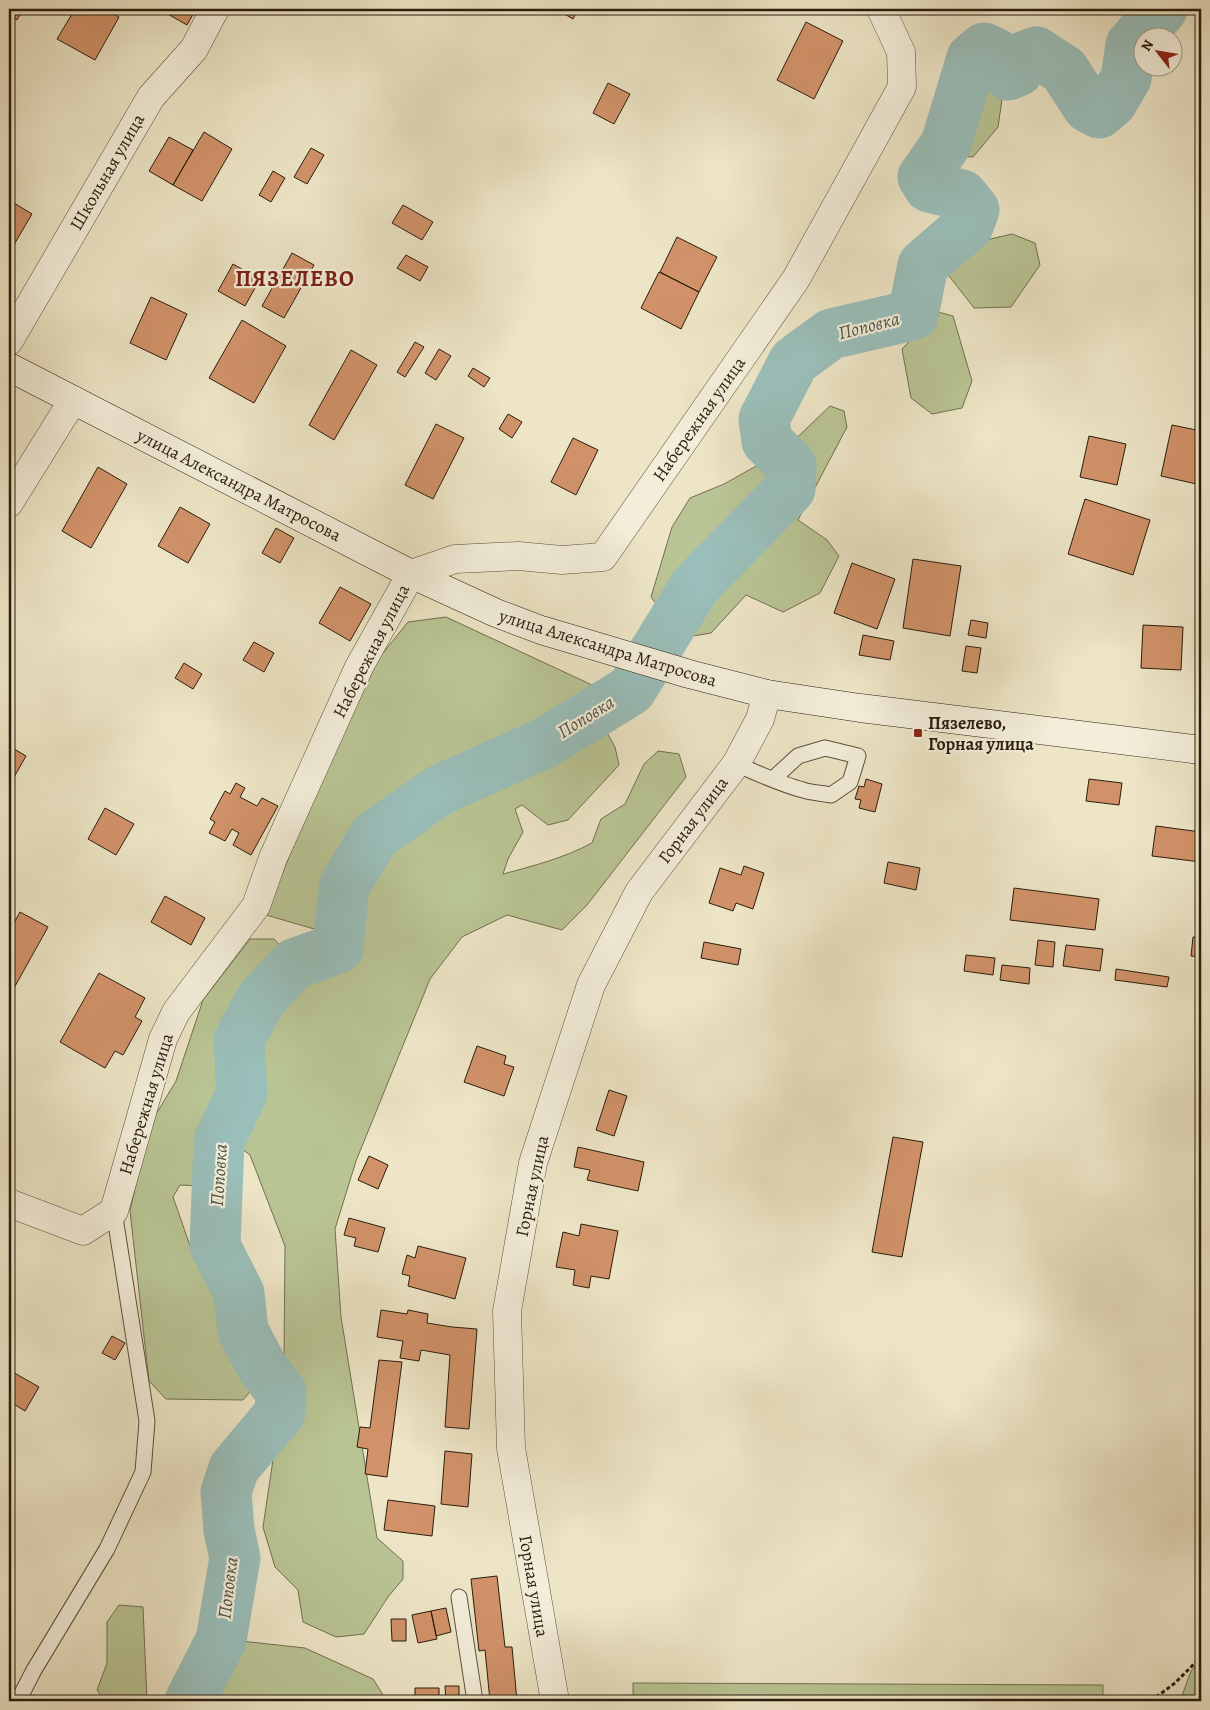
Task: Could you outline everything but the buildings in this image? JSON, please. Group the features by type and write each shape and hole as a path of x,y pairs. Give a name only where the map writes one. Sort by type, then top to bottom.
{"street":[{"name":"Школьная улица","path":"9,341 151,97 194,49 215,9"},
{"name":"Набережная улица","path":"114,1212 164,1039 176,1012 256,906 273,858 359,667 411,574 455,559 518,556 562,560 603,558 796,279 902,87 901,52 881,9"},
{"name":"улица Александра Матросова","path":"9,367 411,574 496,614 541,630 689,674 766,694 860,708 1201,750"},
{"path":"9,504 73,400"},
{"name":"Горная улица","path":"554,1701 511,1448 507,1311 533,1163 591,985 639,892 736,764 760,719 766,694"},
{"path":"9,1203 83,1231 114,1212"}],"lane":[{"path":"736,764 772,779 803,790 831,795 850,782 858,756 825,748 798,756 772,779"},
{"path":"18,1701 34,1670 107,1549 143,1472 147,1422 114,1212"},
{"path":"459,1596 475,1701"}],"path":[{"path":"1151,1701 1175,1683 1201,1657"}],"green space":[{"path":"974,67 990,69 1005,79 998,127 973,157 954,156 933,138 946,99"},
{"path":"1012,234 1035,243 1040,265 1011,307 974,308 946,272 977,242"},
{"path":"938,312 953,316 972,381 962,408 932,414 911,398 902,349"},
{"path":"830,406 844,411 847,427 798,520 827,540 839,556 820,593 783,612 746,595 711,633 687,637 672,625 651,597 672,527 690,498 724,484 783,451"},
{"path":"446,617 605,691 616,715 606,731 615,747 619,765 568,820 548,825 522,805 515,809 523,832 508,859 503,874 537,865 592,843 601,819 625,804 644,764 658,751 679,754 686,777 587,905 562,930 507,915 462,937 430,979 356,1161 335,1229 341,1317 377,1538 403,1561 403,1579 388,1597 364,1634 336,1637 303,1622 298,1590 275,1567 263,1527 278,1426 284,1359 285,1246 250,1155 230,1140 214,1146 202,1186 180,1185 173,1197 195,1260 220,1282 260,1380 243,1400 166,1399 149,1381 130,1211 149,1126 176,1081 203,1000 250,939 274,939 286,952 293,973 308,975 342,945 361,878 355,867 337,868 326,886 328,919 321,931 266,915 357,685 408,622"},
{"path":"119,1605 143,1607 147,1701 105,1701 97,1690 107,1663 107,1622"},
{"path":"241,1641 305,1648 373,1679 387,1701 173,1701 183,1671"},
{"path":"1201,1660 1201,1701 1180,1701 1191,1671"},
{"path":"633,1683 1103,1685 1103,1701 633,1701"}],"waterway":[{"name":"Поповка","path":"190,1701 221,1640 235,1558 229,1530 226,1492 234,1468 280,1413 281,1392 262,1367 243,1331 239,1293 215,1246 219,1141 242,1093 239,1040 261,999 294,964 338,948 344,886 375,835 440,790 545,743 631,690 695,586 790,489 791,465 767,441 764,419 794,361 831,334 913,315 923,265 968,226 974,210 962,195 929,187 923,177 946,144 972,58 984,48 995,53 1008,75 1018,71 1023,57 1036,52 1064,70 1088,107 1099,113 1112,102 1126,78 1131,45 1162,9"}],"place":[{"name":"Пязелево, Горная улица","path":"918,733"}],"district":[{"name":"ПЯЗЕЛЕВО","path":"295,279"}]}
